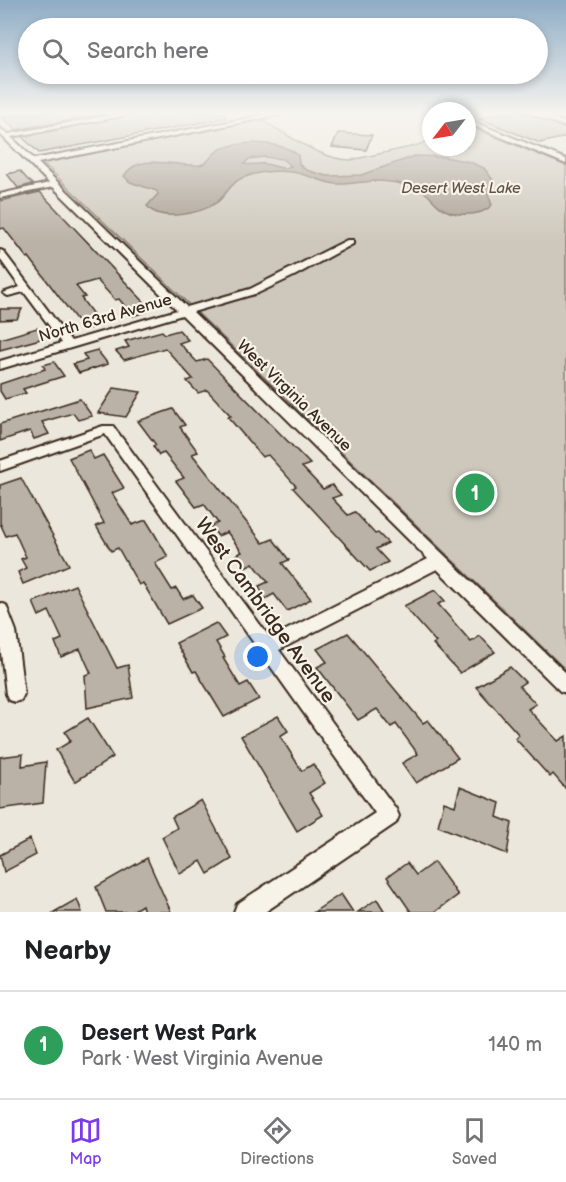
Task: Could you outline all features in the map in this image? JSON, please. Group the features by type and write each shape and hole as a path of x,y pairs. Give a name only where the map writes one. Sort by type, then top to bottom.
{"street":[{"name":"West Virginia Avenue","path":"26,156 566,685"},
{"path":"32,162 64,156"},
{"path":"550,156 566,162"},
{"path":"0,196 56,184"},
{"name":"North 63rd Avenue","path":"0,365 271,284 350,242"},
{"path":"0,253 69,345"},
{"path":"8,293 27,288"},
{"name":"West Cambridge Avenue","path":"0,466 108,429 389,816 245,912"},
{"path":"268,647 440,560"},
{"path":"0,610 7,631 15,694"}],"shaded area":[{"path":"81,156 327,156 351,160 371,156 541,156 566,166 566,670 43,163"}],"water":[{"name":"Desert West Lake","path":"212,156 298,156 299,164 306,170 327,176 361,175 415,156 444,157 470,162 484,168 493,180 488,194 492,205 476,213 458,214 443,209 422,190 402,184 377,181 336,184 298,173 273,171 254,174 238,180 220,200 209,207 191,213 171,215 153,211 147,206 158,194 157,191 130,182 124,176 130,168 149,162 191,165 205,163","holes":["264,157 282,159 291,166 281,168 265,164 244,164 249,159"]}],"building":[{"path":"20,171 33,184 18,188 7,174"},
{"path":"40,192 148,306 142,308 146,312 133,316 119,299 115,300 97,280 76,286 85,297 81,298 101,325 84,330 29,257 27,258 4,228 0,229 0,201"},
{"path":"0,309 22,309 17,319 0,320"},
{"path":"37,328 44,338 0,350 0,339"},
{"path":"179,330 188,340 179,343 197,362 207,359 310,464 302,467 323,489 332,485 341,495 332,498 348,515 355,512 375,534 378,533 388,543 376,549 388,562 370,571 293,488 296,486 268,455 262,457 228,417 231,416 207,390 198,393 187,381 193,379 165,348 124,360 116,351 129,347 125,341 162,331 165,334"},
{"path":"97,350 108,364 79,373 73,364 87,360 83,354"},
{"path":"54,362 64,376 23,389 26,393 5,399 0,391 0,384 45,369 43,365"},
{"path":"114,388 141,392 126,417 98,413"},
{"path":"80,399 92,416 78,420 73,413 42,422 49,434 34,439 30,431 0,441 0,424"},
{"path":"173,409 185,425 180,427 198,452 192,454 263,543 273,539 289,560 282,563 311,599 287,611 274,594 265,599 259,586 268,582 253,563 245,567 236,555 242,552 227,532 218,536 210,526 218,523 204,504 196,507 176,481 184,478 164,453 159,455 153,446 156,445 138,421"},
{"path":"89,450 94,459 103,455 124,488 112,493 132,525 146,520 154,533 168,557 155,563 172,590 176,588 183,599 193,595 202,608 167,624 143,583 139,585 118,548 111,551 96,526 104,523 69,458"},
{"path":"21,478 69,565 23,584 18,572 26,568 21,559 26,557 15,533 6,536 0,523 0,485"},
{"path":"75,585 117,668 128,665 133,698 87,708 85,675 91,673 80,649 61,657 55,642 62,639 49,611 39,616 33,602"},
{"path":"435,590 445,601 438,604 471,642 480,636 495,652 460,673 433,644 436,642 404,606"},
{"path":"216,623 226,637 216,642 225,657 223,658 240,686 248,682 259,699 224,717 176,643"},
{"path":"348,633 423,723 428,720 458,758 416,783 402,763 418,754 396,724 391,727 377,709 358,720 317,667 327,662 317,649"},
{"path":"510,667 525,682 519,686 536,704 528,709 558,741 566,736 566,789 553,774 550,777 515,738 519,735 476,687"},
{"path":"278,716 288,731 280,736 302,771 313,764 325,783 309,793 323,815 297,831 241,736"},
{"path":"88,718 113,757 75,782 56,750 71,741 65,732"},
{"path":"23,754 22,766 46,762 43,803 0,809 0,757"},
{"path":"460,787 500,803 497,817 512,823 507,854 438,826 444,802 455,806"},
{"path":"201,800 232,859 208,874 201,861 180,874 162,837 177,828 172,817"},
{"path":"30,839 36,855 4,872 0,855"},
{"path":"147,858 171,912 144,912 142,905 131,912 106,912 96,887"},
{"path":"434,862 458,895 435,912 411,912 387,877 407,863 416,875"},
{"path":"341,894 353,912 314,912"},
{"path":"77,899 82,912 54,912"},
{"path":"377,899 385,912 358,912"}],"place":[{"name":"Desert West Park","path":"475,493"}]}
